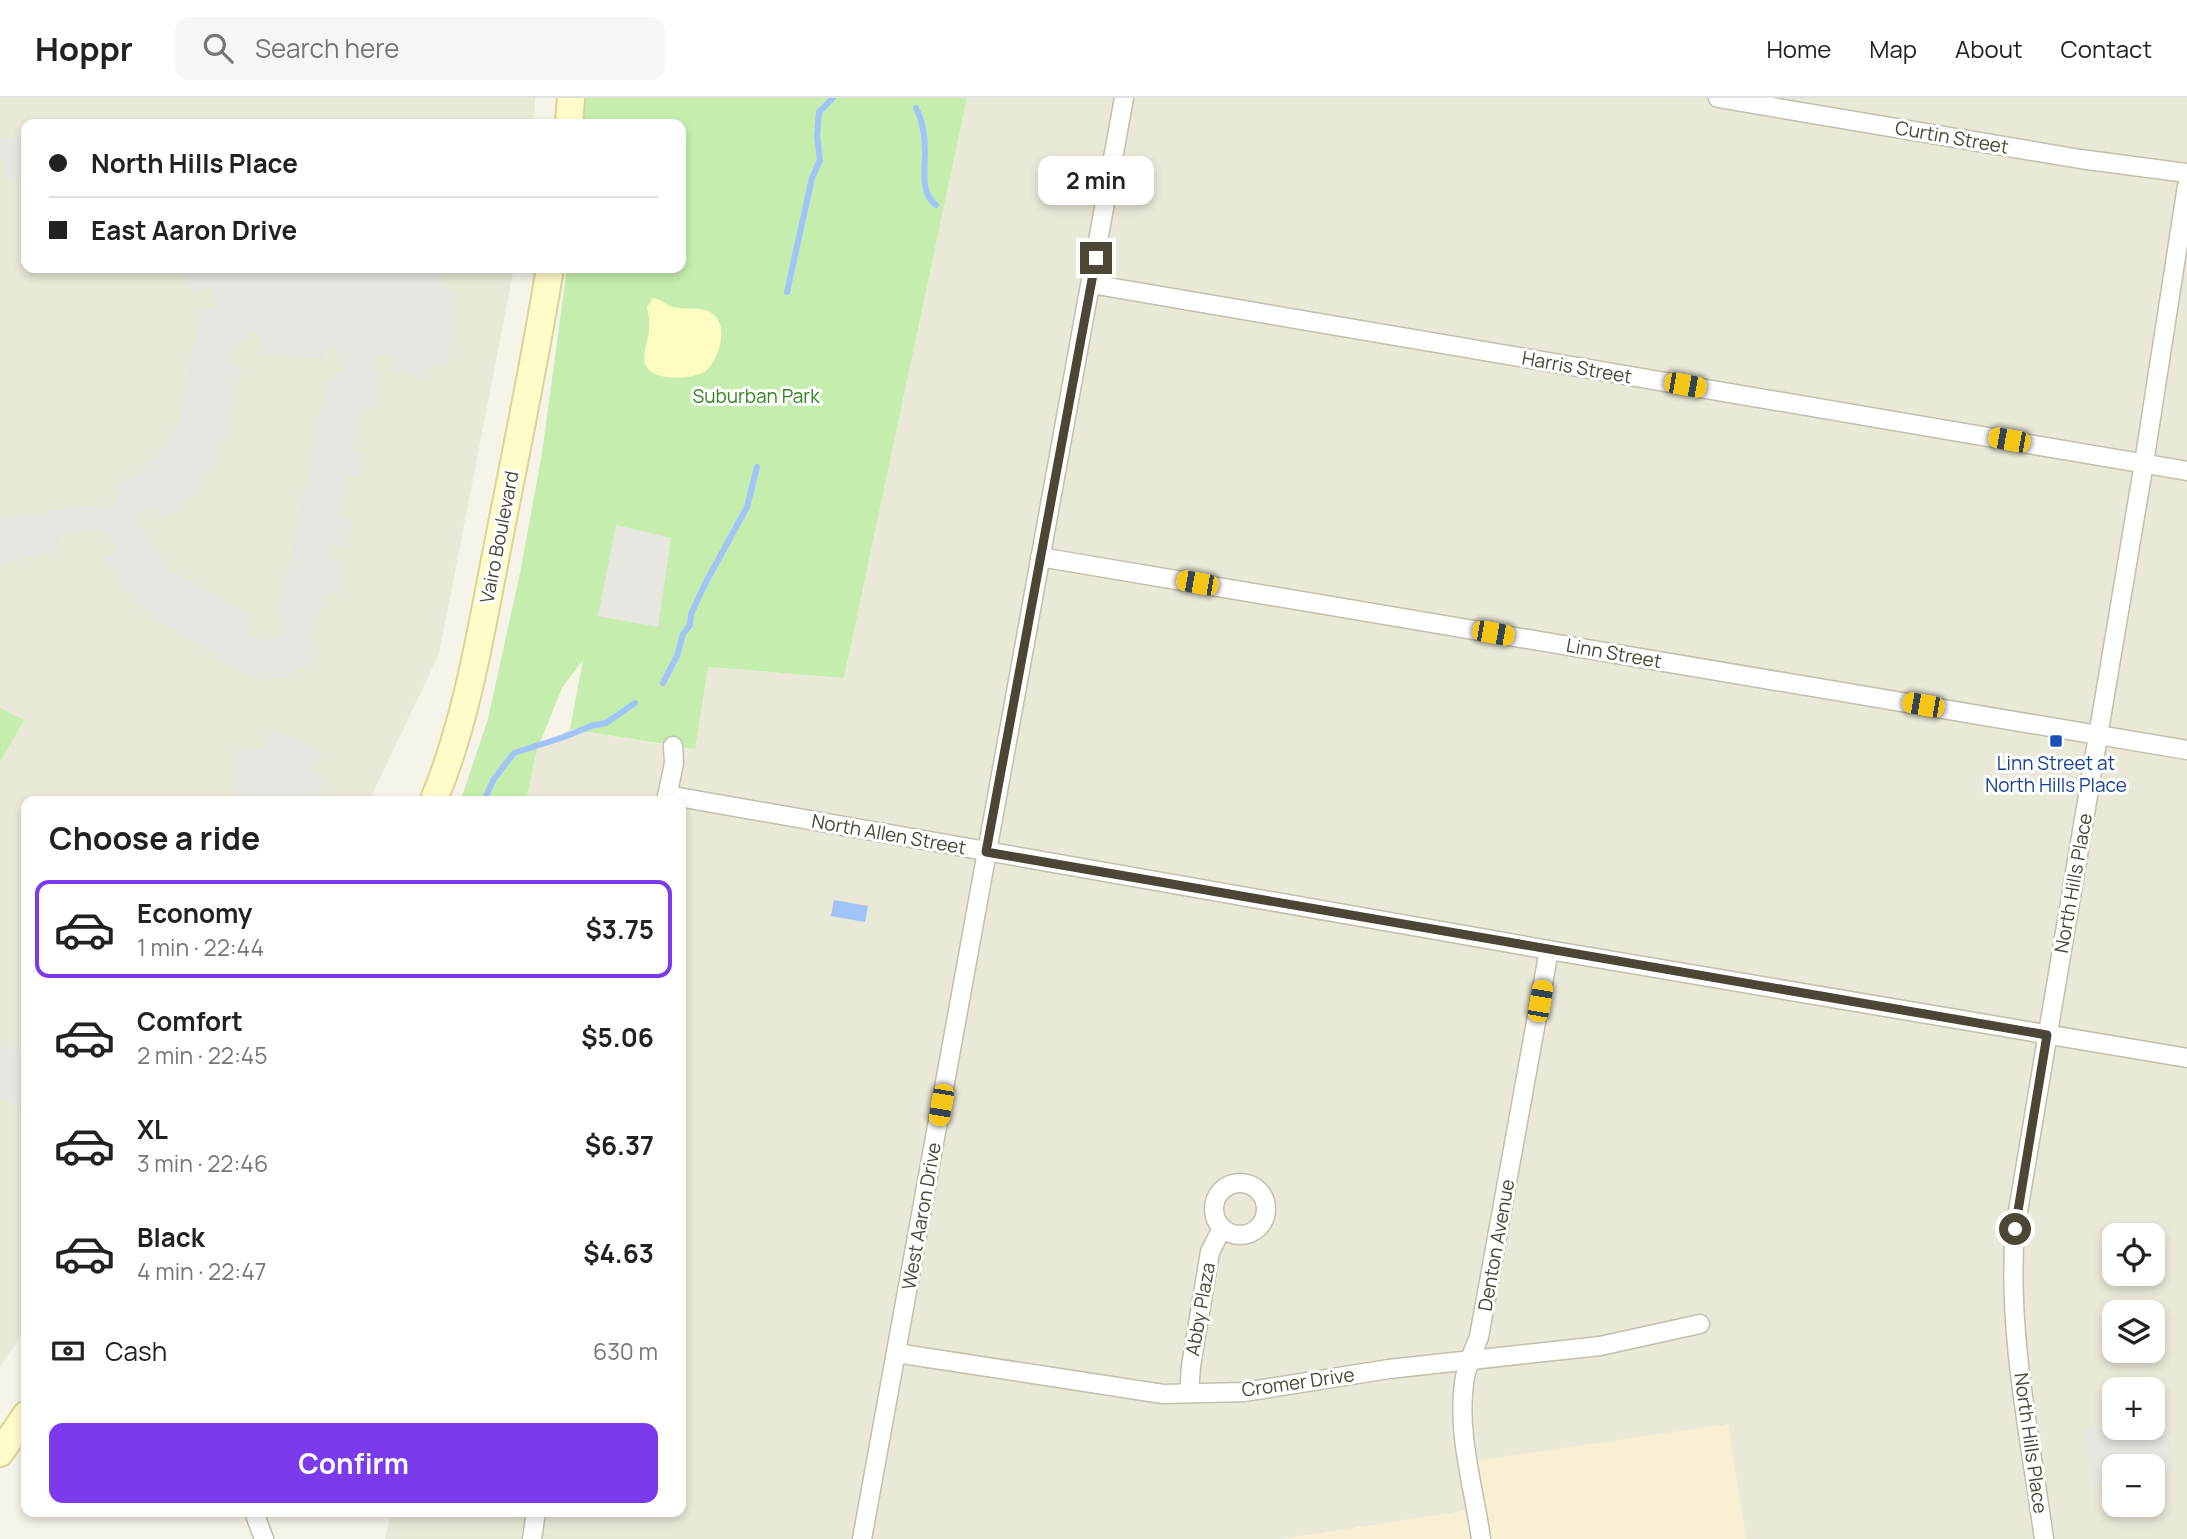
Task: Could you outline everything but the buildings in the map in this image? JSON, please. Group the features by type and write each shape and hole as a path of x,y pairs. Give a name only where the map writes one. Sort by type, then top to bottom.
{"street":[{"path":"569,119 570,98"},
{"name":"West Aaron Drive","path":"862,1539 1124,98"},
{"name":"Curtin Street","path":"1718,98 2080,159 2187,173"},
{"name":"North Hills Place","path":"2044,1539 2026,1420 2012,1272 2015,1229 2144,463 2187,186"},
{"name":"Vairo Boulevard","path":"435,796 446,770 467,691 491,581 549,273"},
{"name":"Harris Street","path":"1091,284 2187,471"},
{"name":"Linn Street","path":"1040,557 2187,750"},
{"path":"667,796 674,763 673,746"},
{"name":"North Allen Street","path":"686,801 2187,1058"},
{"name":"Denton Avenue","path":"1481,1539 1465,1444 1463,1403 1469,1361 1479,1337 1549,950"},
{"name":"Abby Plaza","path":"1189,1393 1210,1252 1222,1228"},
{"name":"Cromer Drive","path":"896,1353 1163,1394 1244,1391 1389,1369 1600,1346 1700,1324"},
{"path":"0,1453 21,1422"},
{"path":"256,1517 264,1539"},
{"path":"532,1539 535,1517"}],"shaded area":[{"path":"0,98 535,98 534,119 21,119 21,273 513,273 439,654 371,796 21,796 21,1336 0,1366"},
{"path":"967,98 2187,98 2187,1539 1746,1539 1727,1424 1471,1510 1283,1539 385,1539 390,1517 686,1517 686,796 527,796 537,750 570,729 673,746 708,667 844,678"},
{"path":"0,137 21,140 21,181 4,176 4,164 0,160"},
{"path":"181,273 441,273 439,286 456,293 447,368 434,364 430,366 429,379 395,371 398,359 392,354 379,358 371,365 370,370 383,374 376,407 361,409 351,449 353,453 363,455 359,476 348,474 340,516 352,520 349,548 336,545 333,547 332,555 336,560 345,563 339,595 327,592 309,634 320,650 314,662 285,677 261,680 245,675 152,616 132,600 104,558 116,550 110,536 103,532 92,529 64,533 59,536 60,550 0,565 0,517 9,519 76,506 92,507 113,503 117,499 112,488 145,468 161,451 177,427 199,311 214,308 212,289 206,286 196,293","holes":["254,332 260,336 257,349 260,353 323,360 325,348 330,344 342,356 345,369 326,383 277,614 288,623 286,630 278,638 268,641 257,639 248,633 254,619 169,568 138,522 142,514 152,508 164,520 194,492 214,466 227,432 241,369 227,358 240,342"]},
{"path":"616,525 671,538 658,627 598,616"},
{"path":"274,729 323,753 312,772 326,778 317,796 236,796 239,749 261,748"},
{"path":"0,1046 21,1051 21,1106 0,1100"},
{"path":"2165,1419 2175,1469 2165,1471 2165,1454 2102,1454 2102,1483 2094,1485 2083,1430 2102,1426 2102,1440 2165,1440"},
{"path":"1728,1424 1746,1539 1283,1539 1470,1510 1467,1462"}],"green space":[{"name":"Suburban Park","path":"566,98 967,98 844,678 708,667 695,749 570,729 583,660 562,688 537,750 527,796 462,796 488,719 521,568 542,453 566,273 686,273 686,119 564,119"},
{"path":"0,708 24,720 0,762"}],"sand":[{"path":"653,298 672,307 706,310 716,317 720,324 721,340 716,357 707,370 694,376 675,378 657,375 646,366 644,357 649,325 647,307"}],"water":[{"path":"834,900 868,906 865,922 831,916"}],"waterway":[{"path":"787,292 812,178 820,160 817,136 819,112 833,98"},
{"path":"916,108 924,135 925,187 936,205"},
{"path":"663,683 677,656 683,634 690,625 691,614 706,582 747,507 757,467"},
{"path":"486,796 494,779 514,753 606,723 635,703"}],"place":[{"name":"Linn Street at North Hills Place","path":"2056,741"}],"route":[{"path":"1096,258 986,852 2047,1035 2015,1229"}]}
